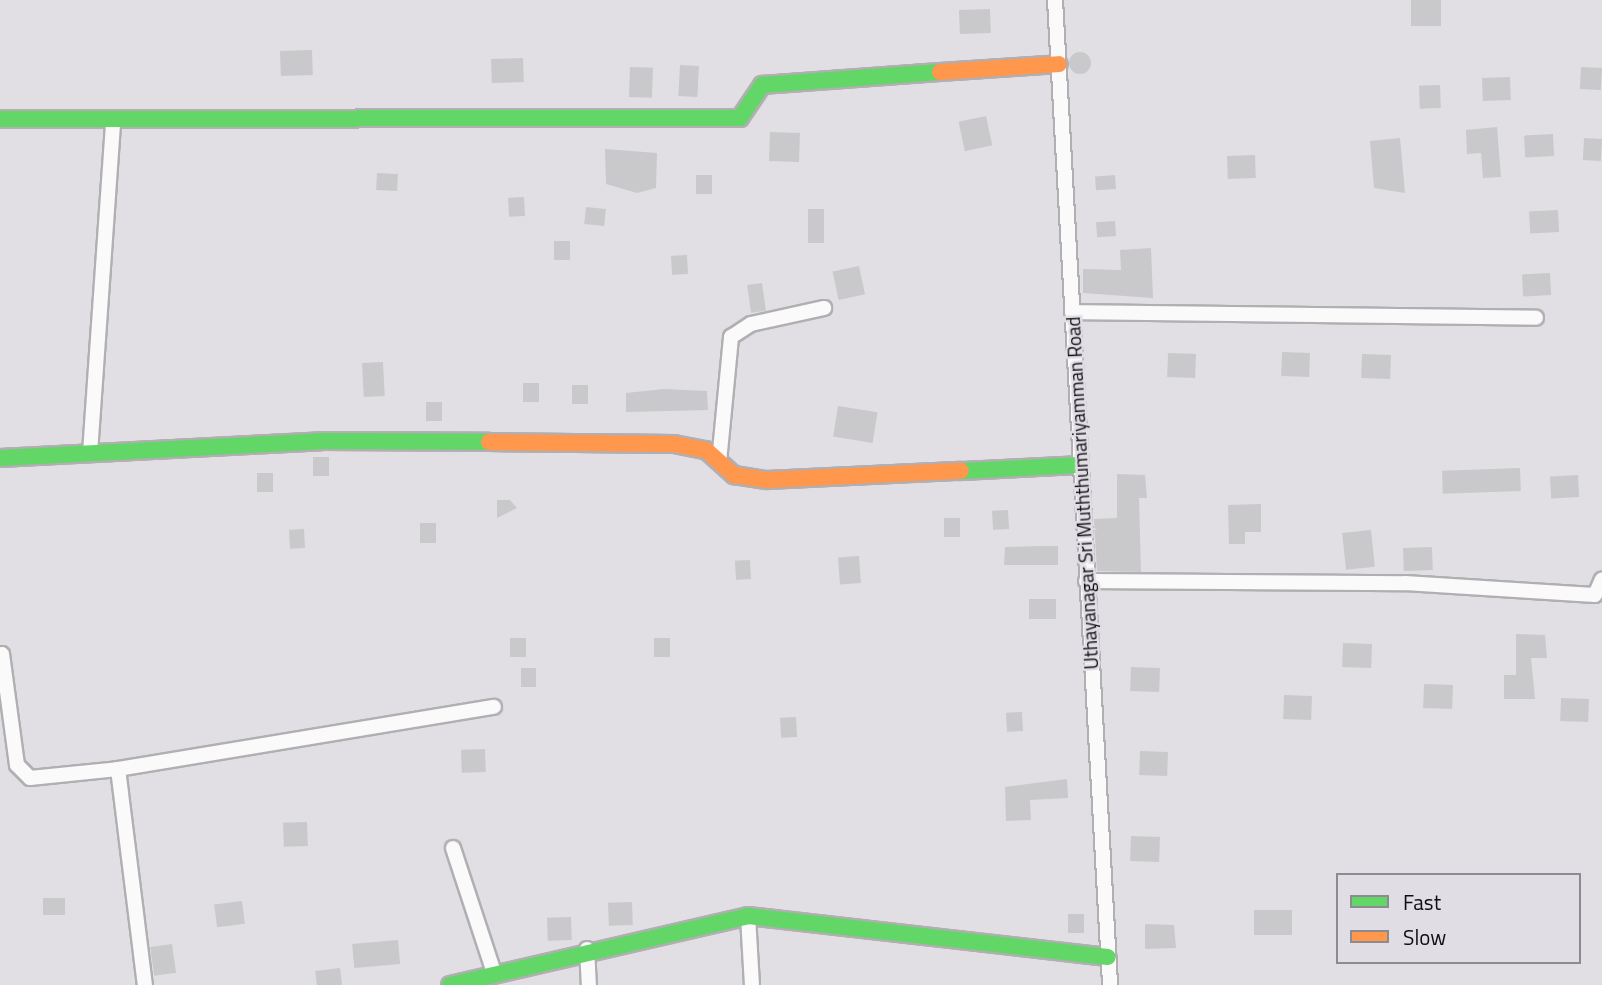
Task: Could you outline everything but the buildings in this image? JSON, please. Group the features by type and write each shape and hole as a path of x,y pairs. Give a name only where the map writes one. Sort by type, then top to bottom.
{"street":[{"name":"Uthayanagar Sri Muththumariyamman Road","path":"1055,0 1110,985"},
{"path":"0,119 740,118 762,85 1059,64"},
{"path":"90,453 113,120"},
{"path":"719,462 731,337 751,324 824,308"},
{"path":"1072,312 1536,318"},
{"path":"0,458 322,441 674,444 706,450 734,475 767,480 1079,465"},
{"path":"1086,581 1405,583 1595,595 1602,579"},
{"path":"2,654 17,765 30,778 118,769 494,708"},
{"path":"118,769 145,985"},
{"path":"453,848 494,974"},
{"path":"748,916 752,985"},
{"path":"450,985 587,949 748,916 1108,957"},
{"path":"587,949 589,985"}],"traffic: fast":[{"path":"0,119 740,118 762,85 940,72"},
{"path":"0,458 322,441 489,442"},
{"path":"961,471 1079,465"},
{"path":"450,985 748,916 1108,957"}],"traffic: slow":[{"path":"940,72 1059,64"},
{"path":"489,442 674,444 706,450 734,475 767,480 961,471"}]}
